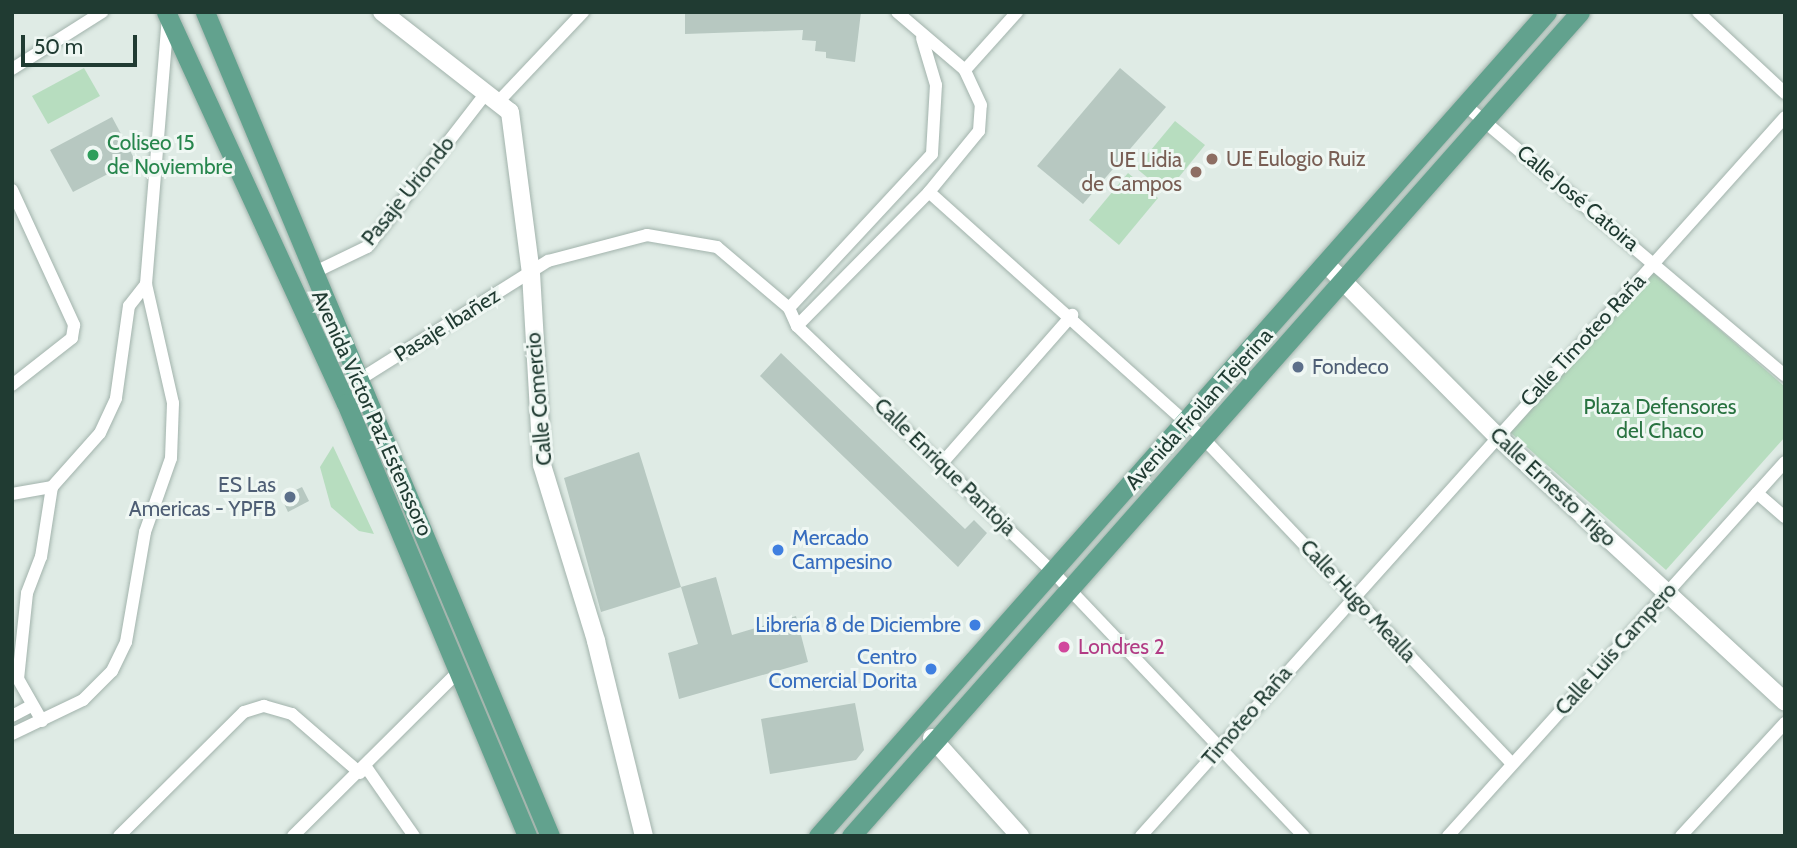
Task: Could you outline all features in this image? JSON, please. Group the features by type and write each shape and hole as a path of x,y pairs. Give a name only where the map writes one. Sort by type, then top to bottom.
{"main road":[{"name":"Avenida Víctor Paz Estenssoro","path":"205,12 362,378 550,836"},
{"name":"Avenida Froilan Tejerina","path":"818,836 1328,266 1546,12"},
{"name":"Avenida Froilan Tejerina","path":"851,836 932,738 1346,280 1580,12"},
{"name":"Avenida Víctor Paz Estenssoro","path":"167,15 346,403 527,836"},
{"path":"832,836 851,815 860,790"}],"street":[{"path":"12,69 102,12"},
{"name":"Calle Comercio","path":"382,12 510,112 531,273 542,465 596,641 644,836"},
{"name":"Pasaje Uriondo","path":"315,272 367,247 492,97 583,12"},
{"path":"797,326 929,192 972,143 982,119 965,70 897,12"},
{"path":"965,70 1017,12"},
{"path":"1698,12 1785,93"},
{"path":"12,734 83,700 112,671 135,610 145,532 176,430 146,284 167,15"},
{"path":"789,308 932,153 936,85 921,35"},
{"name":"Calle José Catoira","path":"1465,105 1785,375"},
{"name":"Calle Timoteo Raña","path":"1352,594 1785,117"},
{"path":"12,190 74,325 72,338 12,385"},
{"name":"Calle Hugo Mealla","path":"929,192 1072,315 1188,423 1512,764"},
{"name":"Calle Enrique Pantoja","path":"531,273 548,261 614,243 669,235 717,247 789,308 797,326 943,462 1054,573 1222,746 1304,836"},
{"name":"Calle Ernesto Trigo","path":"1328,266 1346,280 1496,435 1785,702"},
{"name":"Pasaje Ibañez","path":"362,378 531,273"},
{"path":"42,721 29,707 18,678 24,614 41,557 52,486 100,433 116,398 129,306 146,284"},
{"path":"943,462 1072,315"},
{"name":"Calle Luis Campero","path":"1448,836 1785,462"},
{"path":"12,494 52,486"},
{"path":"1757,493 1785,517"},
{"name":"Timoteo Raña","path":"1140,836 1222,746 1352,594"},
{"path":"293,836 363,770 459,671"},
{"path":"119,836 244,712 264,706 292,714 363,770 414,836"},
{"path":"12,716 29,707"},
{"path":"1681,836 1785,723"},
{"path":"932,738 1020,836"}],"green space":[{"path":"84,68 100,96 48,124 32,96"},
{"path":"1175,121 1205,145 1166,193 1136,168"},
{"path":"1128,173 1158,198 1119,245 1089,220"},
{"name":"Plaza Defensores del Chaco","path":"1654,272 1785,387 1785,437 1666,570 1510,432"},
{"path":"333,446 374,534 359,531 331,507 320,467"}],"building":[{"path":"861,12 855,62 826,58 826,52 815,51 816,41 802,40 803,30 685,34 685,13"},
{"path":"1120,68 1166,107 1083,204 1037,166"},
{"name":"Coliseo 15 de Noviembre","path":"112,117 135,160 73,192 50,150"},
{"path":"781,353 965,529 974,520 987,533 958,567 760,376"},
{"path":"639,452 681,587 601,612 564,478"},
{"path":"302,487 309,501 288,512 281,497"},
{"path":"716,577 732,635 796,616 808,662 679,699 668,653 698,644 681,587"},
{"path":"855,703 864,750 856,760 770,774 761,719"}],"place":[{"name":"Coliseo 15 de Noviembre","path":"93,155"},
{"name":"UE Eulogio Ruiz","path":"1212,159"},
{"name":"UE Lidia de Campos","path":"1196,172"},
{"name":"Fondeco","path":"1298,367"},
{"name":"ES Las Americas - YPFB","path":"290,497"},
{"name":"Mercado Campesino","path":"778,550"},
{"name":"Librería 8 de Diciembre","path":"975,625"},
{"name":"Londres 2","path":"1064,647"},
{"name":"Centro Comercial Dorita","path":"931,669"}]}
